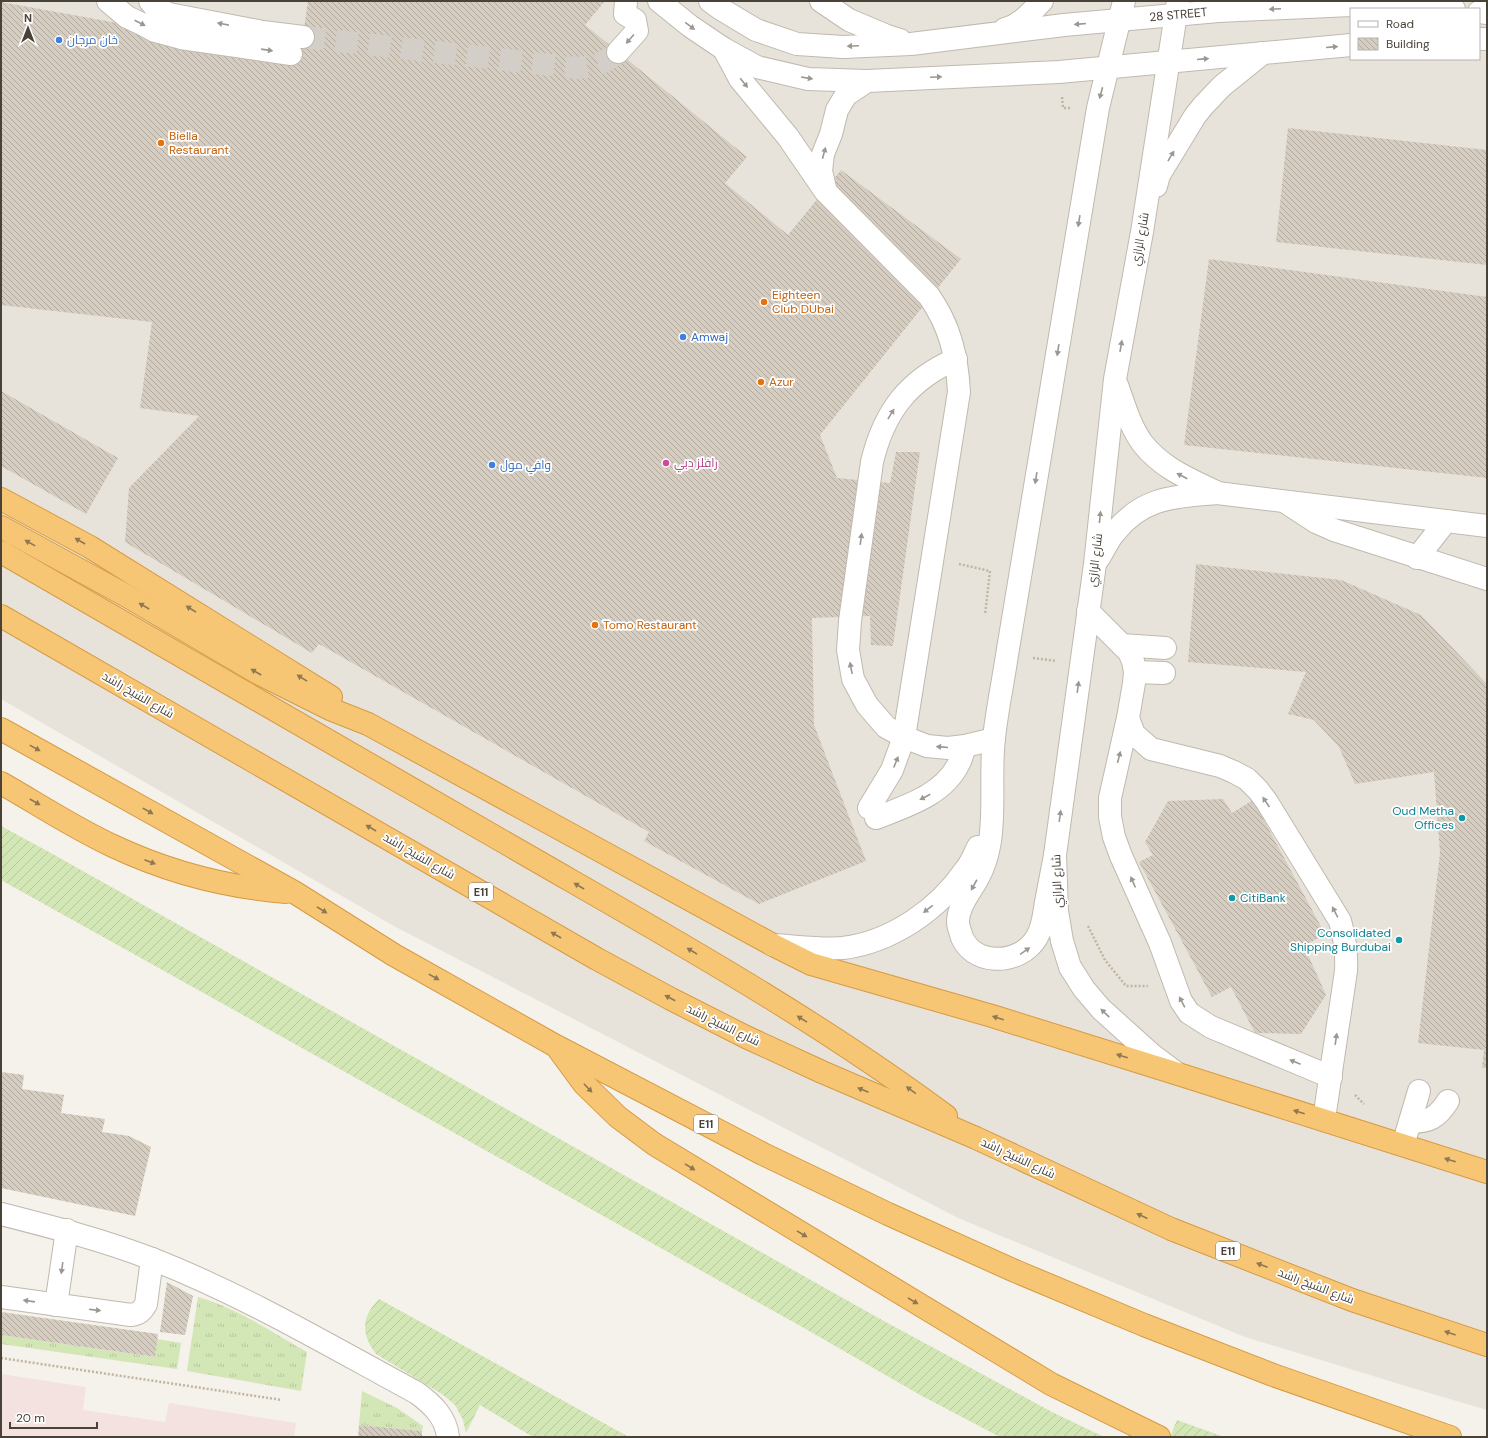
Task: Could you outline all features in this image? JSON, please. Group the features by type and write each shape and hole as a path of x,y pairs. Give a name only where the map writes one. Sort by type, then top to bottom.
{"highway":[{"path":"1,498 63,531 319,688 368,724"},
{"path":"1,527 133,599 258,673 330,709 368,724 773,945 818,966 992,1016 1324,1119 1487,1172"},
{"path":"1,552 764,994 907,1087 976,1138"},
{"name":"شارع الشيخ راشد","path":"1,616 584,951 746,1036 822,1072 976,1138 1171,1229 1352,1300 1487,1345"},
{"name":"E11","path":"1,729 294,892 394,955 556,1046 762,1154 888,1214 1015,1271 1144,1325 1272,1375 1450,1437"},
{"path":"1,783 111,846 169,870 231,886 294,892"},
{"path":"556,1046 590,1090 618,1117 654,1144 1051,1384 1159,1437"}],"street":[{"path":"108,1 127,17 155,31 181,38 297,45 263,32 169,14 155,8 150,1"},
{"path":"618,52 636,31 635,20 625,14 626,1"},
{"path":"659,1 690,26 724,49 757,67 808,79 868,81 1060,72 1350,45"},
{"path":"710,1 756,30 798,44 843,47 911,44 991,33 1012,27 1026,18 1042,1"},
{"path":"821,1 849,20 887,36 911,44"},
{"name":"28 STREET","path":"991,33 1121,11 1177,8 1218,11 1343,3 1438,8"},
{"name":"شارع الرازي","path":"1177,8 1142,232 1115,379 1095,564 1055,855 1057,910 1062,941 1070,967 1084,989 1101,1009 1135,1041 1178,1074"},
{"path":"1055,855 1042,924 1038,936 1031,947 1020,955 1007,959 994,959 979,956 968,948 962,938 958,922 961,908 979,876 986,859 990,840 994,739 1098,108 1121,11"},
{"path":"724,49 740,79 788,137 826,191 929,296 940,311 947,326 956,358 959,392 904,737 892,770 873,813 914,803 935,792 948,779 959,764 965,746"},
{"path":"1142,232 1159,175 1195,116 1222,86 1263,53"},
{"path":"826,191 821,171 823,154 831,134 837,110 846,96 868,81"},
{"path":"956,358 925,376 909,390 885,423 877,442 872,462 851,614 848,650 854,679 867,705 886,727 904,737 927,746 948,748 965,746 994,739"},
{"path":"1115,379 1130,420 1142,443 1158,461 1179,475 1217,493"},
{"path":"1095,564 1114,533 1126,519 1141,508 1158,500 1177,496 1217,493 1487,526"},
{"path":"1284,501 1300,512 1334,530 1417,558 1487,579"},
{"path":"1417,558 1446,521"},
{"path":"1088,611 1129,652 1133,662 1135,672 1128,718 1110,798 1110,817 1114,837 1121,856 1160,943 1181,1001 1188,1013 1211,1027 1331,1077"},
{"path":"1122,645 1165,648"},
{"path":"1135,672 1164,673"},
{"path":"1128,718 1134,734 1151,750 1220,766 1247,779 1267,802 1332,905 1340,921 1347,954 1324,1119"},
{"path":"773,945 842,948 868,943 893,934 916,919 944,897 967,869 991,822"},
{"path":"1403,1145 1419,1091"},
{"path":"1410,1122 1421,1122 1433,1118 1442,1111 1448,1101"},
{"path":"1,1214 67,1230 152,1259 235,1295 417,1393 431,1403 442,1418 448,1437"},
{"path":"56,1305 67,1230"},
{"path":"1,1297 131,1315 138,1314 143,1310 146,1304 152,1259"}],"path":[{"path":"1,1358 282,1400"}],"shaded area":[{"path":"1,1 1487,1 1487,1410 1245,1337 958,1218 392,925 1,699"},
{"path":"1,1374 86,1387 83,1410 165,1422 169,1403 296,1423 294,1437 1,1437"}],"green space":[{"path":"1,826 882,1320 1052,1412 1104,1437 1000,1437 922,1396 804,1328 1,880"},
{"path":"198,1297 227,1307 307,1352 301,1391 187,1371"},
{"path":"379,1299 629,1437 533,1437 480,1405 466,1433 463,1420 455,1405 442,1394 376,1354 371,1347 366,1333 366,1319 369,1312"},
{"path":"1,1335 154,1357 157,1339 181,1343 177,1369 1,1344"},
{"path":"362,1391 397,1408 423,1426 422,1431 359,1425"},
{"path":"1177,1420 1224,1437 1170,1437"}],"building":[{"name":"وافي مول","path":"308,1 605,1 585,25 747,157 725,183 788,235 841,170 961,259 820,435 837,478 890,483 896,452 920,452 893,646 871,645 870,616 812,618 814,725 866,861 759,904 644,841 649,832 319,644 312,653 125,542 129,488 199,416 140,408 152,322 1,305 1,2 300,56"},
{"path":"1288,128 1487,150 1487,265 1276,242"},
{"path":"1209,259 1487,297 1487,478 1184,445"},
{"path":"1,391 118,458 86,514 1,466"},
{"name":"Oud Metha Offices","path":"1196,564 1341,580 1421,615 1487,684 1487,1068 1482,1068 1484,1050 1418,1043 1440,853 1434,772 1355,784 1339,747 1314,720 1288,714 1306,672 1188,662"},
{"name":"CitiBank","path":"1223,799 1232,813 1253,800 1325,934 1304,946 1326,995 1301,1034 1255,1033 1231,987 1212,997 1139,862 1153,855 1145,842 1168,801"},
{"path":"1,1072 24,1075 22,1089 64,1095 61,1113 105,1119 102,1132 129,1136 151,1147 135,1216 1,1188"},
{"path":"167,1282 193,1296 185,1335 160,1332"},
{"path":"1,1312 158,1334 155,1357 1,1335"},
{"path":"359,1425 422,1431 422,1437 358,1437"}],"tunnel":[{"path":"303,37 577,68 599,64 618,52"}],"place":[{"name":"خان مرجان","path":"59,40"},
{"name":"Biella Restaurant","path":"161,143"},
{"name":"Eighteen Club DUbai","path":"764,302"},
{"name":"Amwaj","path":"683,337"},
{"name":"Azur","path":"761,382"},
{"name":"رافلز دبي","path":"666,463"},
{"name":"وافي مول","path":"492,465"},
{"name":"Tomo Restaurant","path":"595,625"},
{"name":"Oud Metha Offices","path":"1462,818"},
{"name":"CitiBank","path":"1232,898"},
{"name":"Consolidated Shipping Burdubai","path":"1399,940"}]}
